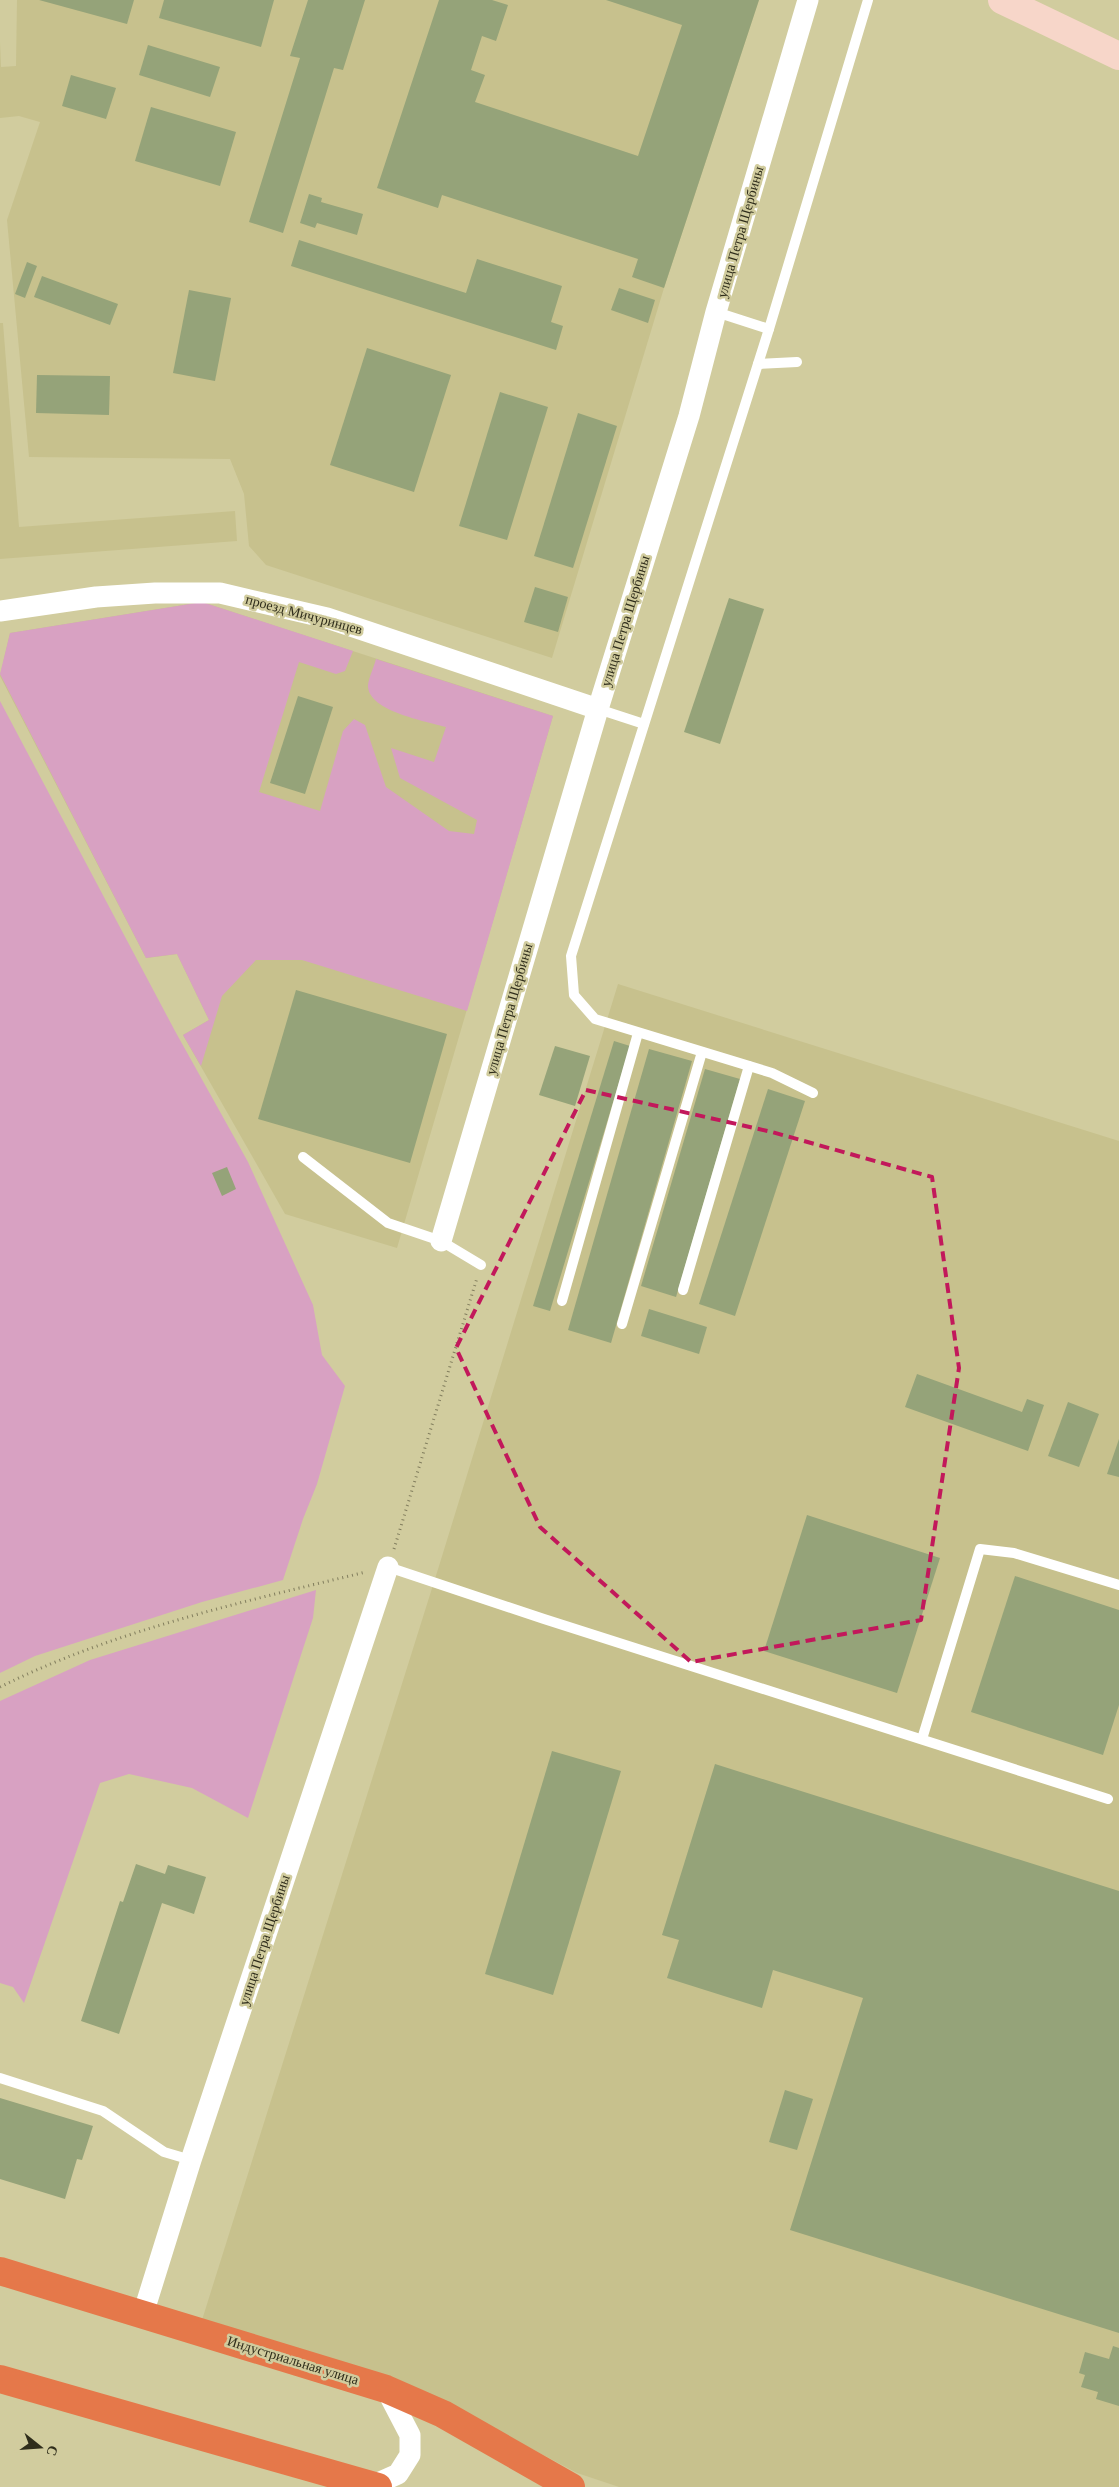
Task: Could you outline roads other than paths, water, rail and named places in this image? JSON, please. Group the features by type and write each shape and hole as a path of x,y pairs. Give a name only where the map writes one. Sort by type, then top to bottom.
{"highway":[{"name":"Индустриальная улица","path":"0,2271 386,2389 443,2414 571,2487"},
{"path":"0,2379 370,2486"}],"street":[{"name":"улица Петра Щербины","path":"441,1241 598,709 689,416 716,312 808,0"},
{"path":"1002,0 1119,56"},
{"name":"проезд Мичуринцев","path":"0,611 96,597 155,593 220,593 327,618 598,709"},
{"name":"улица Петра Щербины","path":"143,2314 191,2160 388,1567"},
{"path":"370,2486 398,2474 410,2455 410,2435 386,2389"}],"lane":[{"path":"813,1093 772,1073 595,1019 574,994 571,956 769,329 868,0"},
{"path":"716,312 769,329"},
{"path":"758,364 797,362"},
{"path":"598,709 644,724"},
{"path":"562,1301 638,1033"},
{"path":"622,1324 702,1052"},
{"path":"683,1290 749,1066"},
{"path":"303,1157 388,1223 441,1241 481,1266"},
{"path":"922,1740 980,1549 1014,1553 1119,1585"},
{"path":"388,1567 544,1619 1108,1799"},
{"path":"0,2078 103,2110 164,2152 191,2160"}]}
